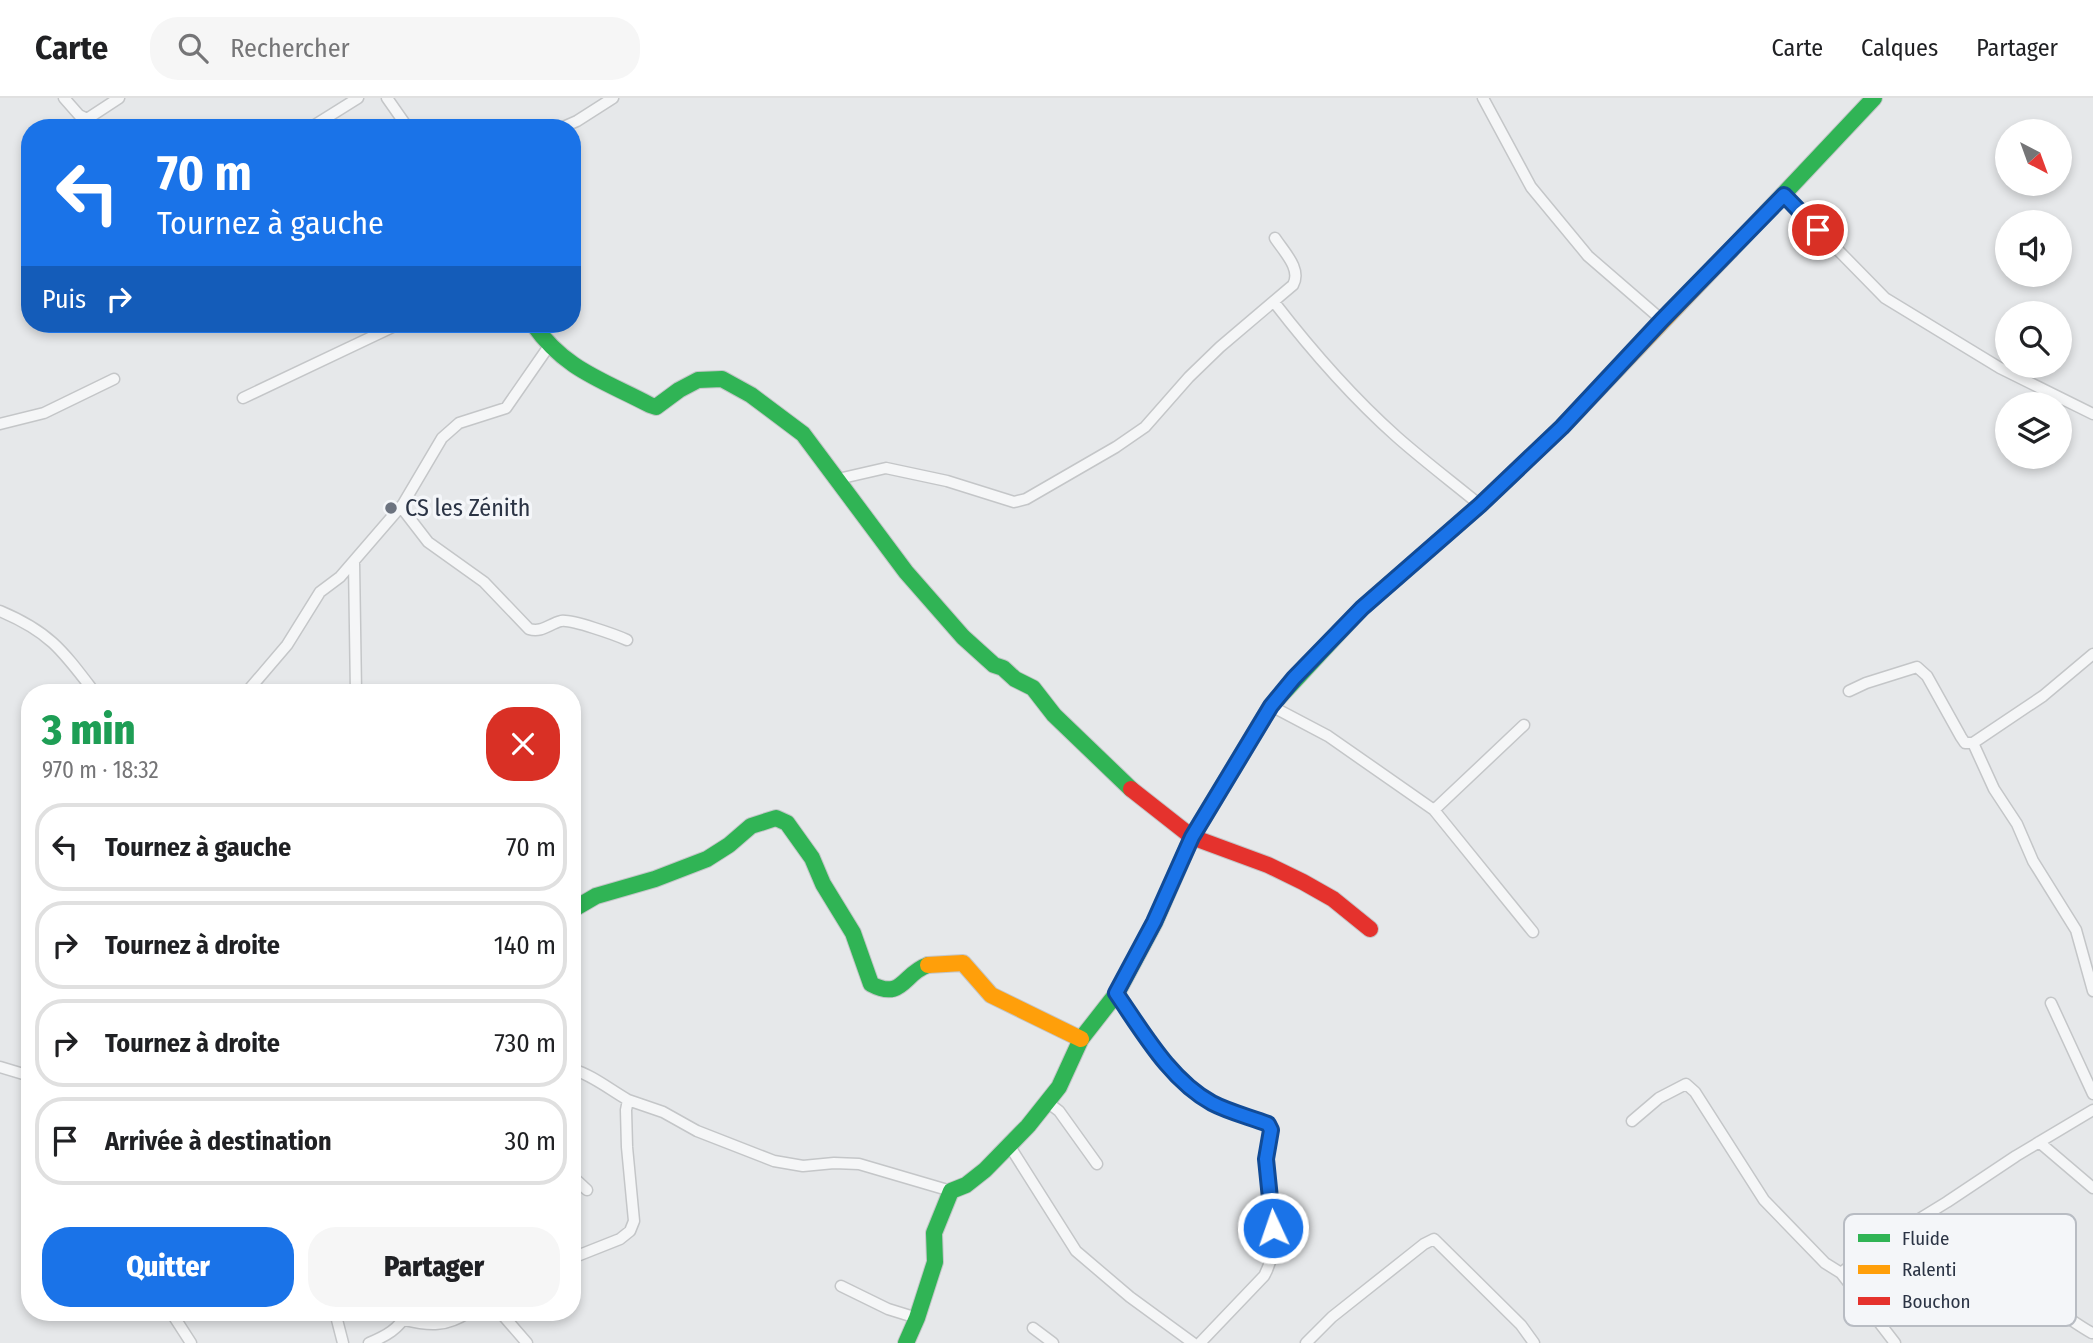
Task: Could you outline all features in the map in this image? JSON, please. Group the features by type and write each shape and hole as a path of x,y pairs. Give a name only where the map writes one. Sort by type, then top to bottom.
{"street":[{"path":"64,98 79,115 87,119 119,98"},
{"path":"324,119 358,98"},
{"path":"387,98 402,119"},
{"path":"580,119 613,98"},
{"path":"1483,98 1531,187 1588,256 1662,320"},
{"path":"581,1073 628,1100 663,1112 697,1130 774,1161 803,1166 859,1164 951,1191 966,1185 1009,1145 1059,1087 1081,1039 1116,993 1154,922 1192,837 1271,706 1294,678 1346,624 1480,505 1562,427 1874,98"},
{"path":"1784,195 1885,298 2000,368 2093,414"},
{"path":"838,479 887,468 934,477 1014,502 1026,499 1145,427 1212,354 1293,285 1297,271 1275,238"},
{"path":"1274,302 1349,391 1396,436 1480,505"},
{"path":"243,398 380,333"},
{"path":"540,333 549,346 577,370 656,407 698,380 722,379 803,434 906,572 971,645 994,665 1033,688 1054,715 1120,780 1192,837 1268,865 1303,882 1332,899 1370,929"},
{"path":"254,684 287,645 320,592 354,562 401,507 442,438 459,423 506,408 549,346"},
{"path":"0,424 44,413 114,379"},
{"path":"401,507 428,542 484,582 529,629 537,631 564,620 612,633 627,640"},
{"path":"354,562 356,684"},
{"path":"0,611 39,629 70,659 88,684"},
{"path":"1849,691 1917,667 1927,676 1965,743 1973,743 2043,696 2093,654"},
{"path":"1271,706 1328,736 1434,810 1533,932"},
{"path":"1434,810 1524,725"},
{"path":"1973,743 1994,789 2017,824 2033,861 2076,930 2093,991"},
{"path":"581,904 596,895 656,879 707,859 751,826 776,818 786,823 812,858 823,884 853,933 872,984 882,990 892,991 926,965 963,963 991,995 1081,1039"},
{"path":"1116,993 1160,1056 1186,1084 1212,1103 1268,1124 1271,1130 1266,1159 1273,1228 1271,1265 1265,1276 1200,1343"},
{"path":"2051,1003 2093,1094"},
{"path":"0,1068 21,1074"},
{"path":"1632,1121 1659,1098 1686,1084 1695,1092 1764,1200 1825,1263 1844,1276"},
{"path":"581,1254 620,1239 630,1230 634,1221 627,1147 628,1100"},
{"path":"1047,1101 1059,1111 1097,1164"},
{"path":"1929,1214 2093,1110"},
{"path":"2039,1142 2093,1188"},
{"path":"1009,1145 1076,1251 1130,1297 1193,1343"},
{"path":"581,1184 587,1190"},
{"path":"906,1343 935,1262 934,1233 951,1191"},
{"path":"1306,1343 1332,1317 1424,1244 1434,1239 1521,1325 1534,1343"},
{"path":"841,1286 888,1309 917,1318"},
{"path":"177,1321 191,1343"},
{"path":"337,1321 343,1343"},
{"path":"369,1343 388,1336 402,1321"},
{"path":"416,1321 422,1324 455,1321"},
{"path":"508,1321 527,1343"},
{"path":"2076,1322 2093,1332 2088,1343"},
{"path":"1882,1326 1895,1343"},
{"path":"1033,1328 1053,1343"}],"traffic: fast":[{"path":"1730,251 1874,98"},
{"path":"540,333 558,353 572,363 650,405 656,407 698,380 722,379 751,395 803,434 906,572 963,637 994,665 1033,688 1054,715 1131,789"},
{"path":"906,1343 935,1262 934,1233 951,1191 966,1185 985,1170 1028,1126 1059,1087 1081,1039 1117,993 1155,922 1192,837 1271,706 1362,608 1416,561"},
{"path":"581,905 596,896 655,879 707,859 751,826 776,818 787,823 812,858 823,884 853,933 871,984 882,988 897,988 928,965"}],"traffic: slow":[{"path":"1416,561 1562,427 1730,251"},
{"path":"928,965 963,963 991,995 1081,1039"}],"traffic: jam":[{"path":"1131,789 1192,837 1268,865 1303,882 1333,899 1370,929"}],"place":[{"name":"CS les Zénith","path":"391,508"}],"route":[{"path":"1273,1228 1266,1159 1272,1138 1268,1124 1212,1103 1186,1084 1160,1056 1116,993 1154,922 1192,837 1271,706 1294,678 1362,608 1480,505 1562,427 1784,195 1818,230"}]}
